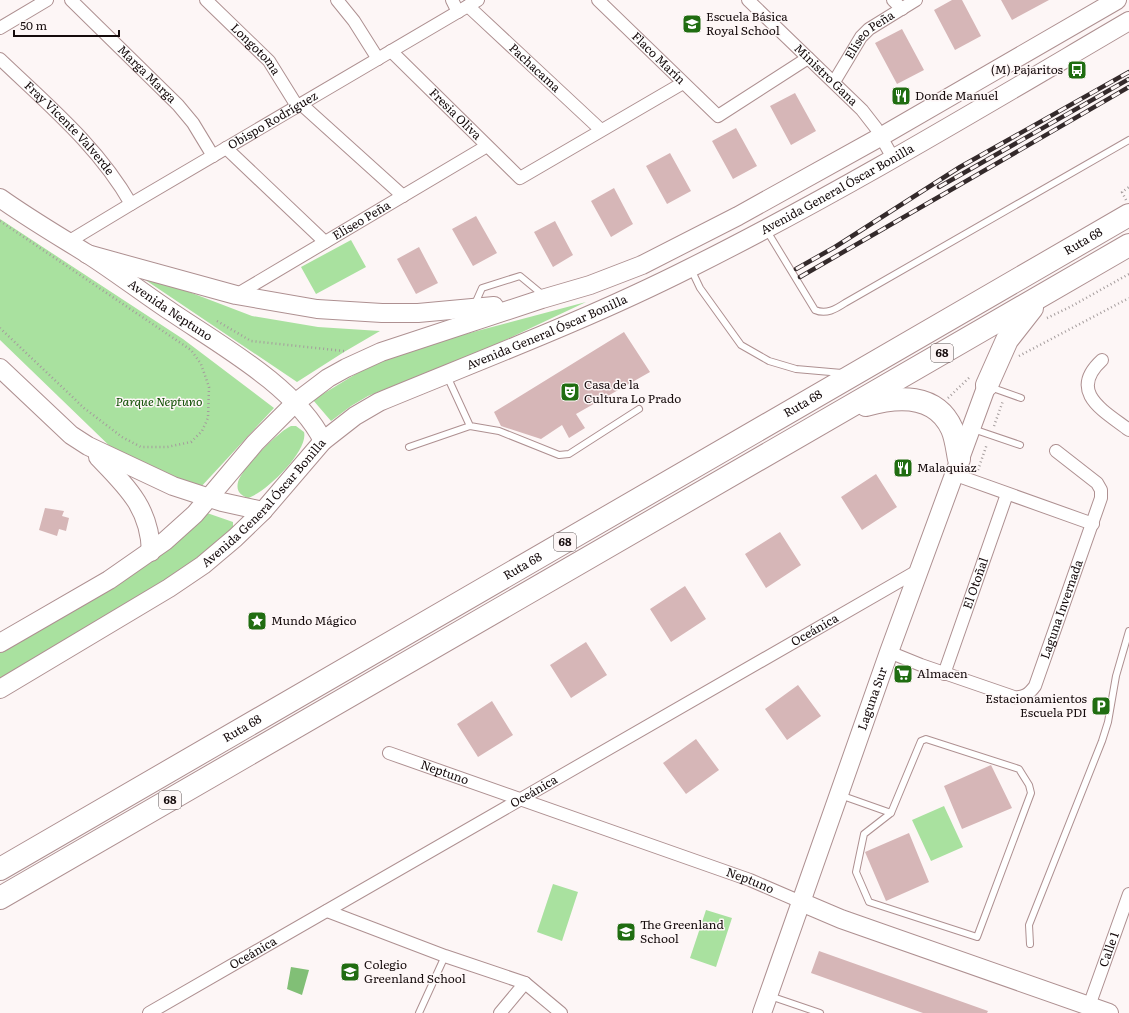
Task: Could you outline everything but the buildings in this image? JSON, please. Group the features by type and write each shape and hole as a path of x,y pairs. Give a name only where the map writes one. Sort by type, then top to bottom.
{"highway":[{"name":"Ruta 68","path":"0,869 1129,215"},
{"name":"Ruta 68","path":"0,898 1129,246"},
{"path":"987,385 997,358 1012,332 1024,316 1048,292"},
{"path":"836,414 881,401 897,399 915,400 926,403 940,412 950,425 954,434 956,466"}],"main road":[{"name":"Avenida General Óscar Bonilla","path":"0,644 109,580 180,530 255,443 294,403 328,378 363,359 544,298 614,277 662,255 738,216 882,136 1117,0"},
{"name":"Avenida General Óscar Bonilla","path":"0,688 186,577 220,552 263,511 324,441 355,416 379,402 562,327 690,268 893,158 1129,22"},
{"name":"Avenida Neptuno","path":"0,198 87,254 247,362 311,420 324,441"},
{"path":"87,254 236,295 284,305 349,312 418,313 472,309 544,298"},
{"path":"0,368 66,430 88,446 150,477 235,506 263,511"},
{"name":"Laguna Sur","path":"762,1013 889,652 987,385"},
{"path":"88,446 120,480 139,504 146,519 150,552"},
{"name":"Neptuno","path":"801,902 841,919 1109,1013"}],"street":[{"path":"0,28 47,0"},
{"name":"Marga Marga","path":"71,0 178,105 193,123 213,156"},
{"name":"Longotoma","path":"206,0 268,61 299,105 403,196"},
{"path":"337,0 354,21 378,59"},
{"name":"Pachacama","path":"452,0 468,6 601,130"},
{"name":"Flaco Marín","path":"598,0 718,116 808,58"},
{"name":"Ministro Gana","path":"748,0 862,110 882,136 893,158"},
{"path":"893,0 902,9"},
{"name":"Eliseo Peña","path":"834,82 861,37 878,23 916,0"},
{"name":"Obispo Rodríguez","path":"68,242 468,6"},
{"name":"Fresia Oliva","path":"391,51 520,178 601,130"},
{"name":"Fray Vicente Valverde","path":"0,59 85,140 110,170 131,204"},
{"path":"601,130 683,83"},
{"name":"Eliseo Peña","path":"236,295 487,146"},
{"path":"226,148 325,242"},
{"path":"1102,360 1096,365 1089,378 1088,392 1094,402 1129,430"},
{"path":"956,466 1007,494 1093,524 1101,498 1101,490 1097,483 1056,451"},
{"name":"El Otoñal","path":"944,674 1007,494"},
{"name":"Laguna Invernada","path":"889,652 944,674 1014,697 1020,698 1031,692 1035,686 1093,524"},
{"name":"Oceánica","path":"149,1013 522,800 919,570"},
{"name":"Neptuno","path":"389,753 750,880 801,902"},
{"name":"Calle 1","path":"1089,1006 1129,894"},
{"path":"327,911 445,956 525,983 561,1013"},
{"path":"500,1013 525,983"}],"lane":[{"path":"765,228 815,310 821,313 826,312 846,303 1129,140"},
{"path":"690,268 700,288 741,345 769,361 796,368 853,374"},
{"path":"472,309 482,288 520,276 544,298"},
{"path":"446,374 470,426"},
{"path":"987,385 1021,398"},
{"path":"409,447 470,426 499,431 559,455 568,454 639,409"},
{"path":"970,428 1020,445"},
{"path":"1030,944 1029,925 1108,722 1116,676 1129,631"},
{"path":"926,739 1019,769 1024,774 1031,793 977,937 869,902 856,872 864,834 891,813 921,740 926,739"},
{"path":"839,795 891,813"},
{"path":"420,1013 445,956"},
{"path":"769,995 820,1013"}],"path":[{"path":"1122,192 1129,188"},
{"path":"0,221 191,350 201,364 209,387 208,418 202,432 191,442 167,447 141,447 122,437 84,408 0,328"},
{"path":"1070,307 1129,274"},
{"path":"1013,359 1129,298"},
{"path":"160,330 173,313"},
{"path":"210,317 251,341 345,351"}],"green space":[{"name":"Parque Neptuno","path":"0,219 183,339 274,408 199,489 120,456 0,340"},
{"path":"351,240 366,267 316,294 301,267"},
{"path":"142,274 252,316 318,327 380,331 297,382 141,277"},
{"path":"586,302 484,350 368,396 351,406 331,421 313,400 369,366 428,344"},
{"path":"291,426 296,426 304,432 304,440 300,450 275,480 255,495 248,498 243,496 238,490 238,482 246,468 270,442 285,429"},
{"path":"207,513 233,522 233,528 185,568 0,681 0,653 142,567"},
{"path":"944,806 963,847 931,861 912,820"},
{"path":"553,884 578,892 562,941 537,932"},
{"path":"706,910 732,918 716,967 690,958"}],"shaded area":[{"path":"291,967 309,970 302,995 287,989"}],"railway":[{"path":"796,269 835,247 960,167 1129,72"},
{"path":"939,187 1129,79"},
{"path":"800,277 1129,87"}],"place":[{"name":"Escuela Básica Royal School","path":"692,24"},
{"name":"(M) Pajaritos","path":"1077,70"},
{"name":"Donde Manuel","path":"901,96"},
{"name":"Casa de la Cultura Lo Prado","path":"570,392"},
{"name":"Malaquiaz","path":"903,468"},
{"name":"Mundo Mágico","path":"257,621"},
{"name":"Almacen","path":"903,674"},
{"name":"Estacionamientos Escuela PDI","path":"1101,706"},
{"name":"The Greenland School","path":"626,932"},
{"name":"Colegio Greenland School","path":"350,972"}]}
